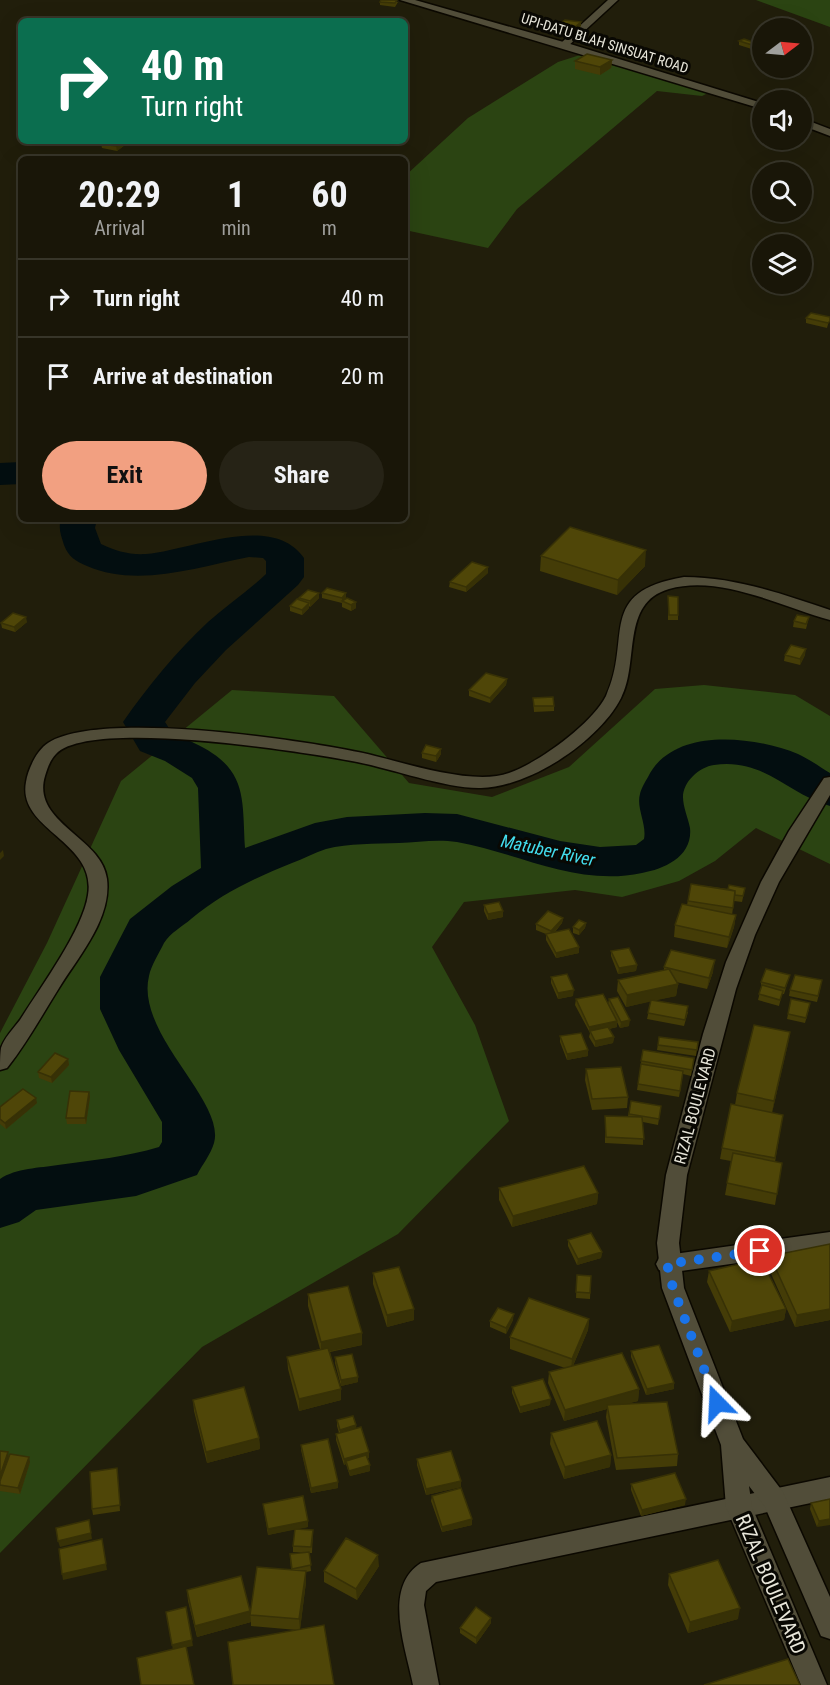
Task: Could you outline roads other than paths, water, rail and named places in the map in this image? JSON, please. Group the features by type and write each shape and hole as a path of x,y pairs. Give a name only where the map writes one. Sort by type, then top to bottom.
{"street":[{"name":"UPI-DATU BLAH SINSUAT ROAD","path":"405,0 564,45 752,103"},
{"path":"564,45 613,0"},
{"path":"812,126 830,133"},
{"path":"0,1063 29,1025 81,937 94,912 98,892 98,878 93,862 45,815 38,805 34,791 37,772 53,746 87,735 120,732 168,734 303,748 478,783 504,780 521,775 576,738 613,699 619,679 629,616 648,592 673,583 721,584 830,615"},
{"name":"RIZAL BOULEVARD","path":"814,1685 739,1507 733,1445 673,1288 667,1264 672,1197 726,989 757,911 798,828 830,782"},
{"path":"667,1264 830,1241"},
{"name":"RIZAL BOULEVARD","path":"733,1445 774,1500 830,1627"},
{"path":"426,1685 411,1605 414,1584 430,1571 830,1488"}],"waterway":[{"path":"0,474 18,473"},
{"path":"78,522 77,528 85,551 115,564 146,565 249,546 273,548 285,558 285,577 212,641 171,686 144,722 155,742 180,752 208,769 220,788 224,874"},
{"name":"Matuber River","path":"224,874 315,837 347,831 425,827 457,828 560,856 600,862 640,859 655,854 665,845 668,831 661,795 673,770 691,758 715,752 749,753 784,764 830,792"},
{"path":"0,1207 23,1191 136,1175 178,1161 188,1142 188,1121 144,1050 125,1009 124,977 147,930 188,897 224,874"}]}
